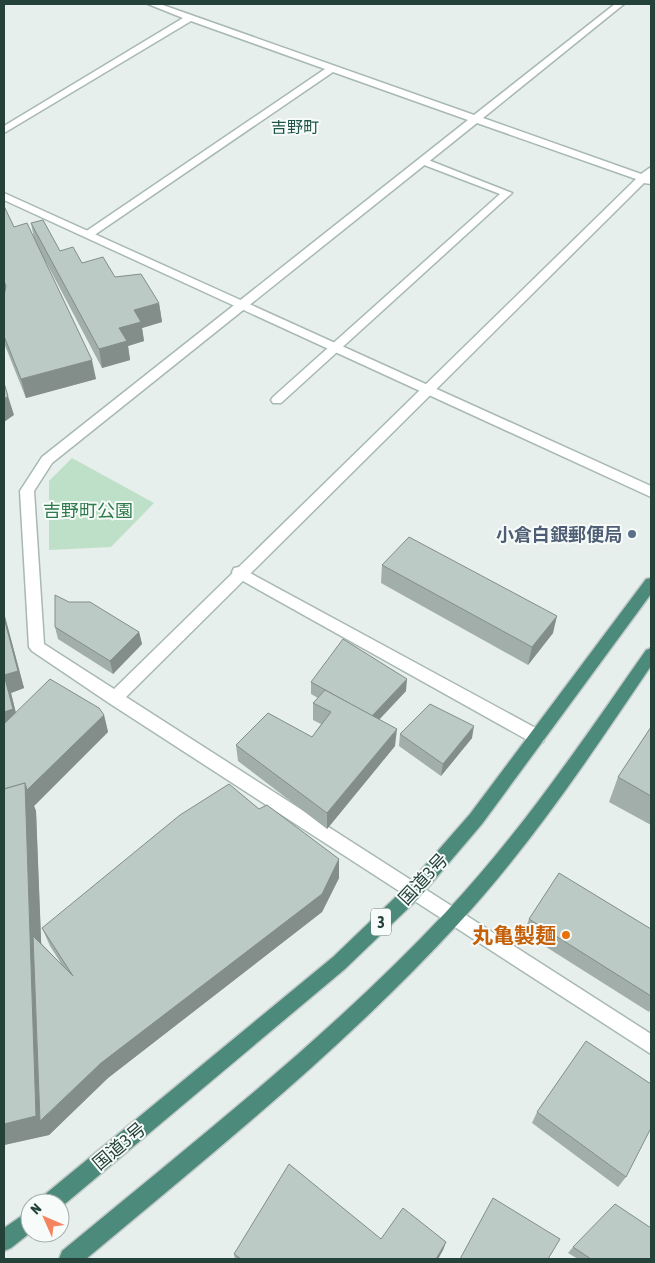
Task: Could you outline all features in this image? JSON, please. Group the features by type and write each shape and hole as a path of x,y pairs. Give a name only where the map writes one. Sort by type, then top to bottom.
{"highway":[{"name":"国道3号","path":"62,1193 339,962 413,892 476,819 651,583"},
{"path":"70,1259 273,1088 374,996 453,917 519,839 582,755 651,654"},
{"path":"4,1241 20,1228"}],"street":[{"path":"115,698 239,572 648,176 476,119 152,4"},
{"path":"620,4 47,460 27,491 37,647 651,1045"},
{"path":"4,130 190,18"},
{"path":"89,234 332,68"},
{"path":"277,400 507,193 423,161"},
{"path":"4,196 243,303 651,492"},
{"path":"239,572 537,737"}],"green space":[{"name":"吉野町公園","path":"72,458 154,503 111,547 49,550 49,481"}],"building":[{"path":"4,206 14,227 27,223 92,360 21,379 4,336 4,296 6,286 4,281"},
{"path":"43,220 60,251 73,247 82,263 103,257 115,277 141,274 159,303 134,310 141,322 119,328 127,341 99,349 31,223"},
{"path":"4,383 8,396 4,399"},
{"path":"409,537 557,616 532,647 382,565"},
{"path":"55,595 69,602 90,602 139,632 110,661 55,627"},
{"path":"4,618 18,671 4,675"},
{"path":"343,639 407,679 372,716 311,682"},
{"path":"4,675 13,709 4,712"},
{"path":"50,679 99,708 104,715 27,790 25,783 4,789 4,724"},
{"path":"325,690 397,729 327,813 236,745 268,713 312,737 331,712 313,703"},
{"path":"430,704 474,726 443,764 400,734"},
{"path":"651,727 651,796 618,777"},
{"path":"25,783 36,1116 4,1124 4,789"},
{"path":"229,784 259,809 267,805 339,859 322,894 101,1063 40,1121 33,936 73,976 42,928 180,815"},
{"path":"559,873 651,929 651,996 529,919"},
{"path":"586,1041 651,1084 651,1128 626,1177 537,1112"},
{"path":"289,1164 381,1239 403,1208 446,1242 436,1259 241,1259 234,1254"},
{"path":"493,1198 560,1239 548,1259 460,1259"},
{"path":"615,1204 651,1228 651,1259 591,1259 573,1247"}],"place":[{"name":"小倉白銀郵便局","path":"632,534"},
{"name":"丸亀製麺","path":"566,935"}],"district":[{"name":"吉野町","path":"295,127"}]}
